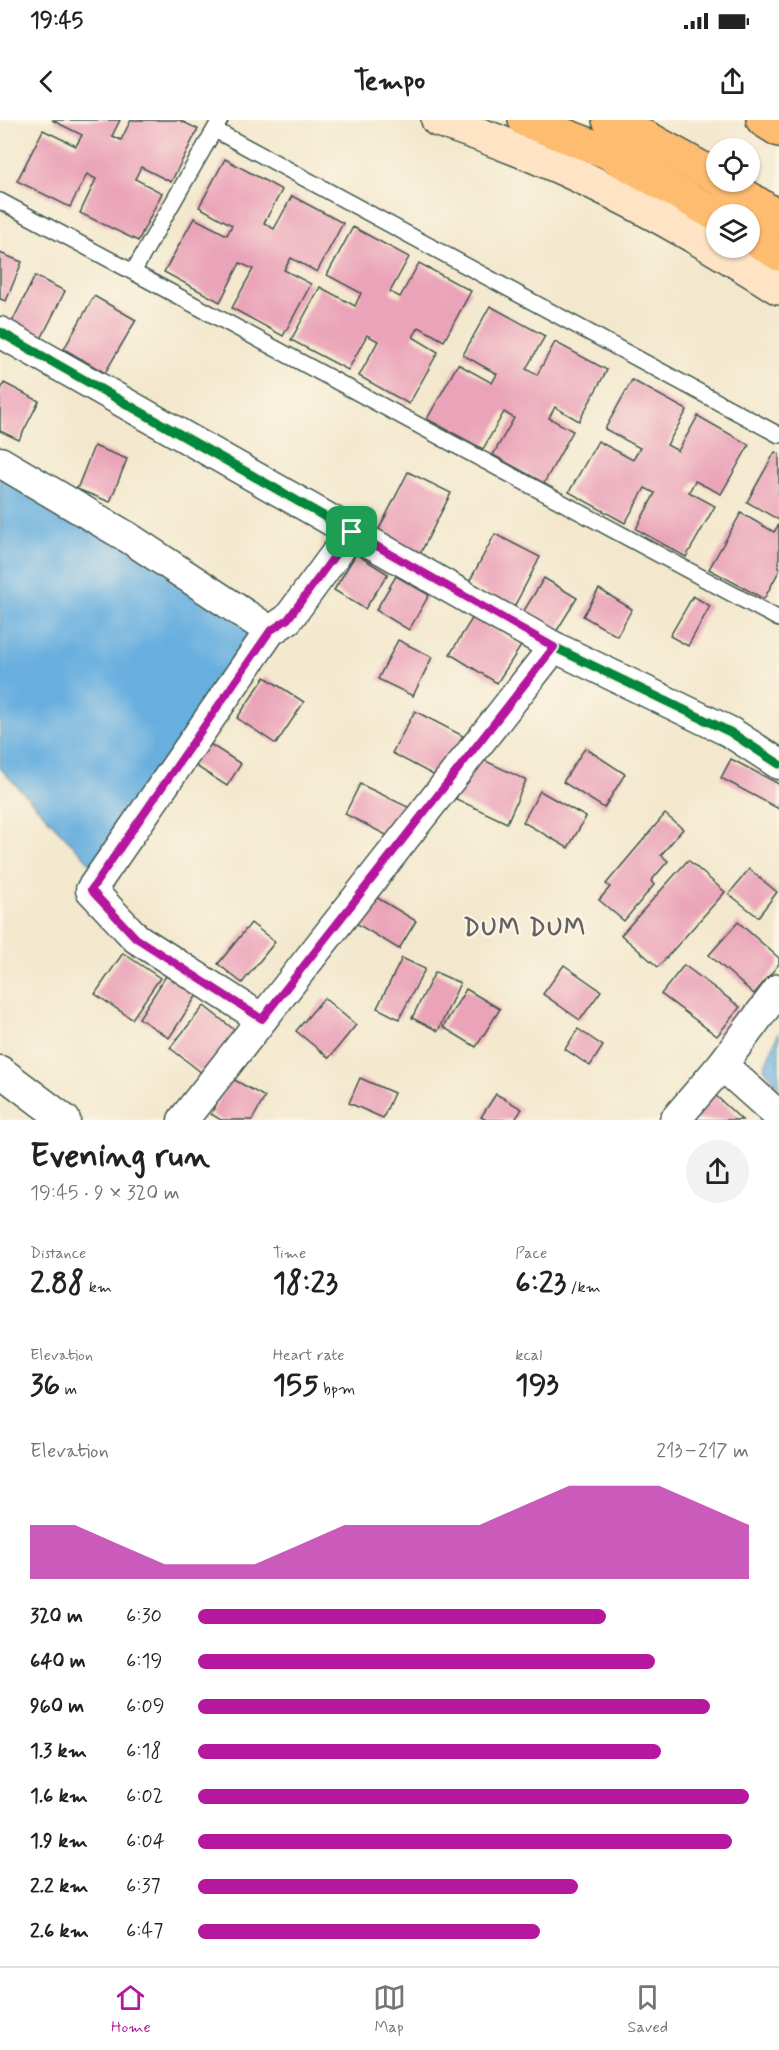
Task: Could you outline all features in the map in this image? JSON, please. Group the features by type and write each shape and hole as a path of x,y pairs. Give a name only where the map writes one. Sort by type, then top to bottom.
{"highway":[{"path":"525,120 605,151 706,209"},
{"path":"609,120 656,142 706,171"},
{"path":"763,120 779,130"},
{"path":"739,192 779,218"},
{"path":"760,242 779,254"}],"street":[{"path":"438,120 515,146 592,182 675,223 779,288"},
{"path":"0,332 554,647 730,732 779,764"},
{"path":"0,462 129,538 270,631"},
{"path":"262,1019 136,938 91,890 270,631 288,619 352,532"},
{"path":"183,1120 554,647"},
{"path":"675,1120 722,1065 779,989"},
{"path":"722,1065 779,1116"},
{"path":"0,1071 65,1120"}],"lane":[{"path":"133,272 218,125 779,435"},
{"path":"0,201 779,618"}],"water":[{"path":"0,467 266,624 95,868 0,768"},
{"path":"779,1032 779,1087 764,1068"}],"building":[{"path":"52,120 120,120 112,136 121,140 131,120 179,120 198,129 171,182 141,167 135,179 162,193 138,241 80,213 96,179 87,174 70,207 17,181 43,130 76,146 82,135"},
{"path":"225,159 282,190 264,223 274,229 292,196 343,223 317,272 291,258 284,270 311,284 283,336 232,308 253,269 240,263 220,302 164,272 194,218 227,235 232,225 199,207"},
{"path":"353,227 409,257 390,292 400,297 419,263 471,291 444,341 419,327 413,337 438,352 409,404 359,376 378,341 367,335 348,370 291,340 320,287 355,306 361,293 327,275"},
{"path":"0,253 22,262 6,301 0,299"},
{"path":"35,276 65,291 41,339 11,324"},
{"path":"94,296 136,320 105,373 64,349"},
{"path":"490,306 545,336 526,369 537,375 555,342 607,370 579,421 555,407 549,418 573,431 544,483 493,455 514,418 504,412 483,449 427,419 458,364 492,383 497,374 463,355"},
{"path":"632,380 687,410 667,445 678,451 698,416 749,445 721,494 695,481 689,492 715,506 686,557 636,529 655,493 645,488 625,523 569,492 598,441 633,460 640,448 605,429"},
{"path":"4,383 39,401 19,440 0,431 0,392"},
{"path":"94,446 127,459 110,502 77,489"},
{"path":"775,452 779,454 779,520 747,502"},
{"path":"408,472 451,493 420,554 377,533"},
{"path":"741,513 774,532 779,524 779,571 764,599 709,569"},
{"path":"495,534 540,557 514,607 468,584"},
{"path":"356,554 388,574 365,609 334,590"},
{"path":"396,576 429,595 409,630 376,610"},
{"path":"544,578 577,598 553,637 520,617"},
{"path":"599,589 632,609 617,636 583,616"},
{"path":"693,596 710,606 688,646 670,636"},
{"path":"473,617 521,646 497,683 450,654"},
{"path":"398,640 432,657 413,696 378,679"},
{"path":"265,677 304,702 276,744 237,718"},
{"path":"415,711 463,736 439,778 392,753"},
{"path":"199,737 241,764 227,786 185,759"},
{"path":"585,748 625,774 604,808 563,782"},
{"path":"475,756 526,780 507,823 456,799"},
{"path":"731,759 779,784 779,809 721,778"},
{"path":"360,784 410,808 394,839 345,814"},
{"path":"540,791 586,817 568,848 523,822"},
{"path":"665,814 683,829 661,855 668,861 651,881 654,885 624,921 599,900 610,887 606,884"},
{"path":"688,860 725,892 658,967 621,935"},
{"path":"749,869 777,892 758,917 729,894"},
{"path":"371,894 416,921 399,949 354,922"},
{"path":"738,922 779,958 779,964 754,994 709,955"},
{"path":"251,923 275,942 242,983 218,964"},
{"path":"123,953 160,978 132,1019 95,994"},
{"path":"402,958 425,969 399,1019 377,1008"},
{"path":"564,965 601,991 580,1020 543,994"},
{"path":"684,965 740,1007 717,1036 661,994"},
{"path":"435,972 460,983 438,1031 412,1018"},
{"path":"166,976 197,995 169,1038 139,1018"},
{"path":"466,989 500,1009 476,1047 443,1027"},
{"path":"324,998 356,1025 329,1058 296,1031"},
{"path":"204,1006 236,1031 202,1073 170,1048"},
{"path":"578,1029 603,1046 590,1066 565,1049"},
{"path":"231,1078 265,1097 252,1120 221,1120 211,1114"},
{"path":"360,1078 394,1093 383,1118 349,1103"},
{"path":"713,1093 742,1120 688,1120"},
{"path":"496,1094 522,1109 515,1120 486,1120 481,1117"}],"cycle path":[{"path":"0,332 554,647 730,732 779,764"},
{"path":"262,1019 136,938 91,890 270,631 288,619 352,532"}],"district":[{"name":"DUM DUM","path":"525,927"}],"route":[{"path":"352,532 554,647 262,1019 136,938 91,890 270,631 288,619 352,532"}]}
